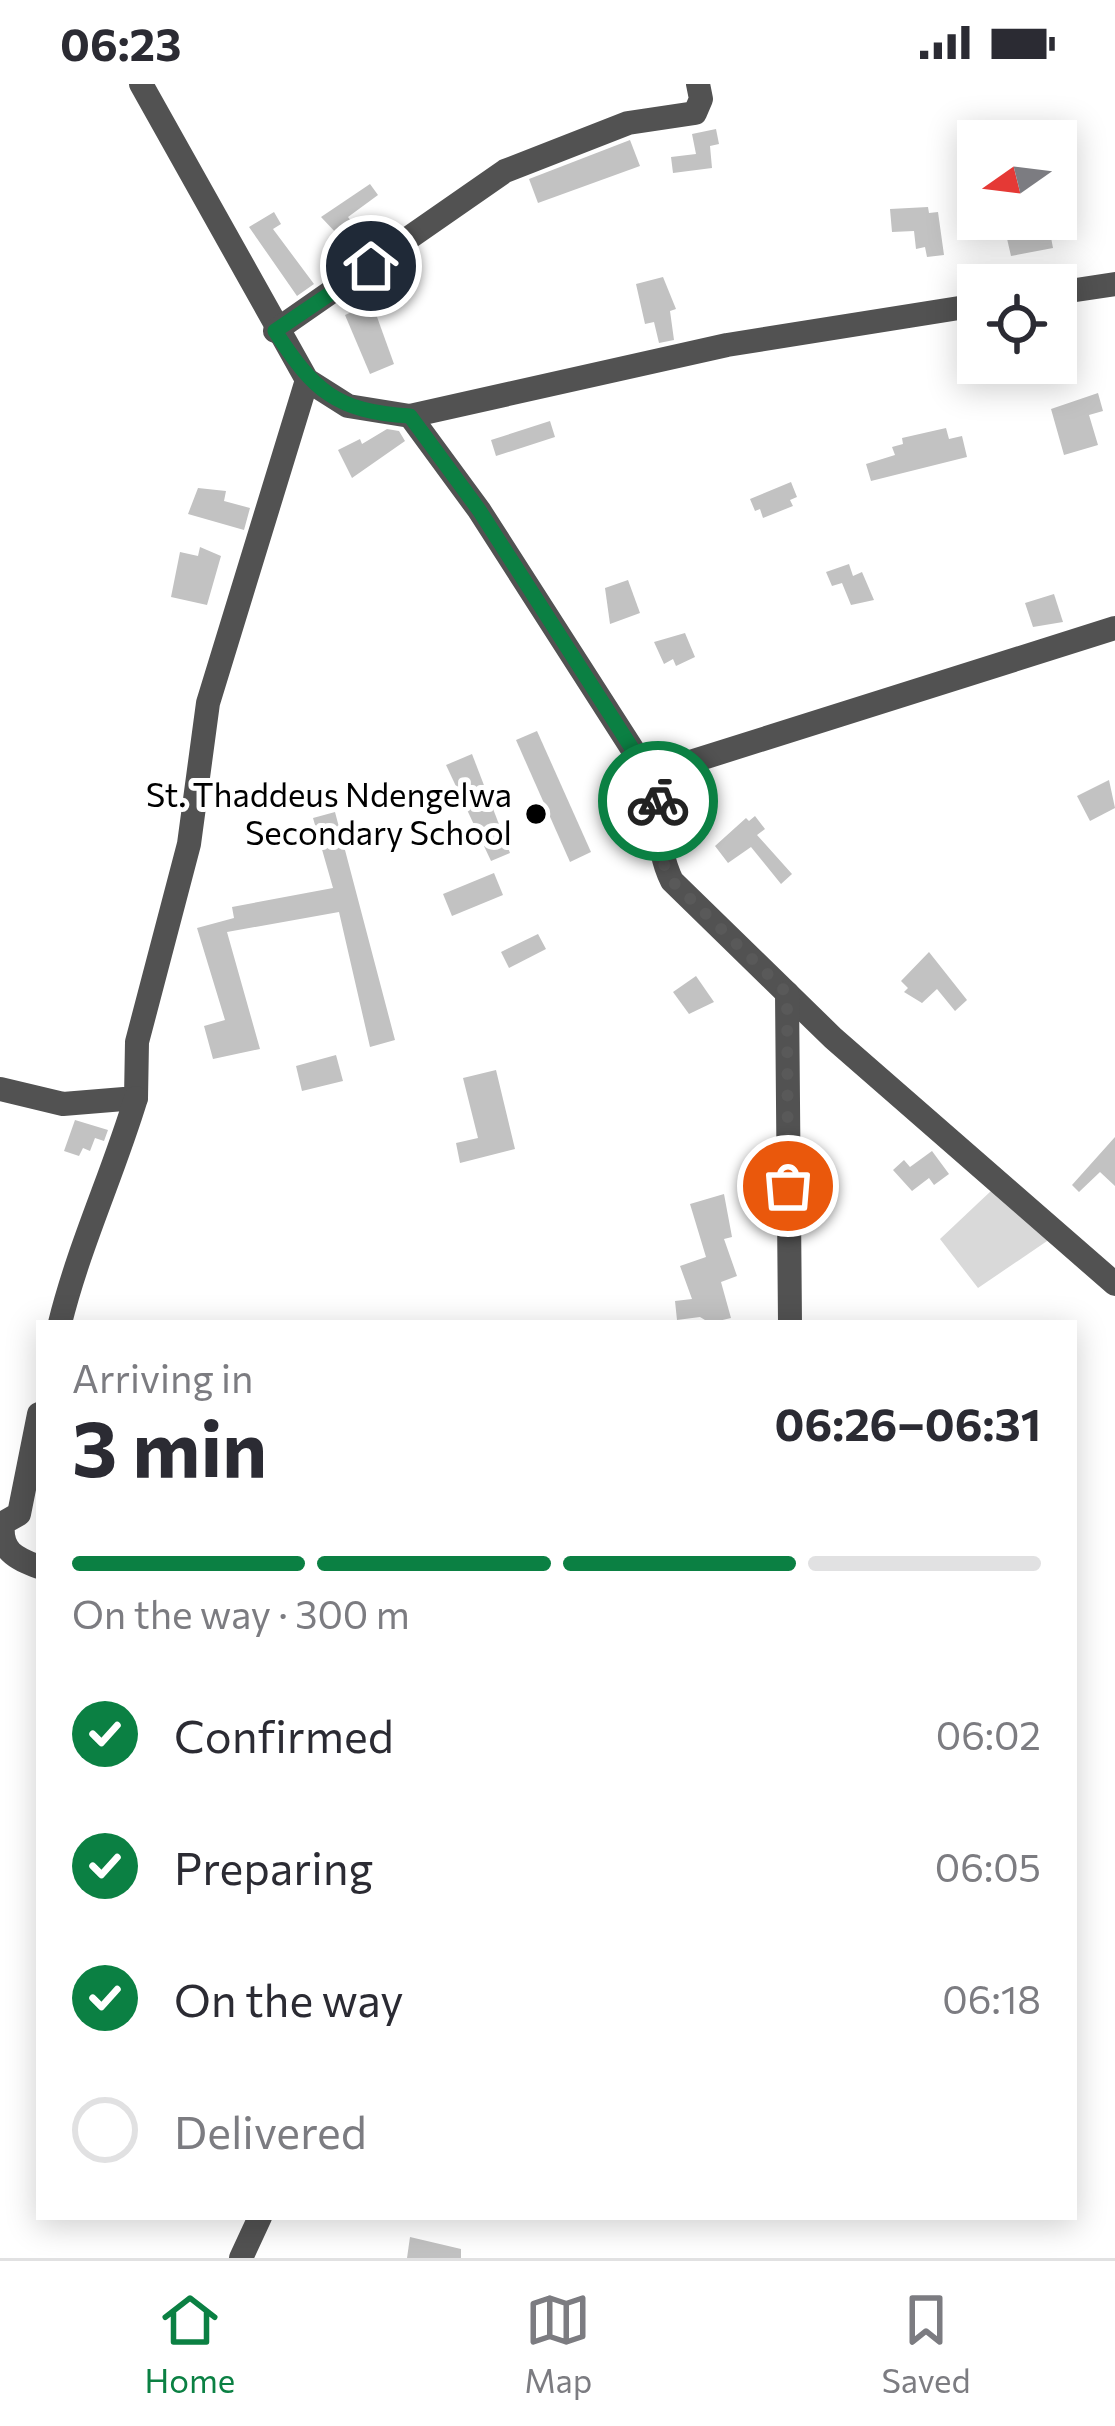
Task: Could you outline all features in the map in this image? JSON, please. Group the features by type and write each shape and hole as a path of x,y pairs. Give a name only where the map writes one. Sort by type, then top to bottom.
{"street":[{"path":"141,84 275,331 308,380 348,406 410,416 727,346 957,308"},
{"path":"275,331 505,171 628,123 695,113 701,99 698,84"},
{"path":"1077,290 1115,284"},
{"path":"61,1320 136,1098 137,1042 188,844 208,703 308,380"},
{"path":"410,416 479,510 649,775 659,805 661,858 672,881 1010,1197 1115,1284"},
{"path":"649,775 1115,628"},
{"path":"787,993 790,1320"},
{"path":"0,1089 63,1104 136,1098"},
{"path":"36,1424 3,1523 3,1544 11,1555 36,1566"},
{"path":"241,2258 259,2220"}],"shaded area":[{"path":"992,1190 1050,1239 978,1288 940,1239"}],"building":[{"path":"716,129 719,144 710,146 712,168 673,173 671,157 696,154 692,134"},
{"path":"630,140 640,166 538,203 529,179"},
{"path":"370,184 378,195 348,217 369,245 318,281 356,254 321,217"},
{"path":"928,207 929,213 938,212 944,255 927,257 925,247 916,249 914,231 892,232 890,209"},
{"path":"274,212 281,224 273,229 314,284 297,296 249,227"},
{"path":"1007,240 1052,240 1053,248 1011,256"},
{"path":"663,277 676,309 670,311 674,340 659,343 654,322 645,324 636,284"},
{"path":"372,303 394,364 370,374 345,315"},
{"path":"1098,393 1103,411 1089,415 1098,445 1064,455 1051,409"},
{"path":"550,421 555,437 496,456 491,440"},
{"path":"946,428 949,439 962,436 967,457 871,481 866,464 895,455 892,447 903,444 902,438"},
{"path":"387,429 399,431 405,441 352,478 338,450 360,439 362,444"},
{"path":"791,482 797,497 790,500 793,506 763,518 760,509 755,511 750,499"},
{"path":"198,488 226,491 224,501 250,508 244,530 188,514"},
{"path":"200,547 221,556 207,605 171,597 180,552 198,556"},
{"path":"849,564 853,576 862,572 874,600 851,605 842,583 832,586 826,572"},
{"path":"628,580 640,613 610,624 605,588"},
{"path":"1054,594 1063,622 1033,627 1025,603"},
{"path":"685,633 695,657 676,666 673,659 664,664 654,642"},
{"path":"537,731 591,852 570,862 516,740"},
{"path":"472,754 510,853 491,861 446,765"},
{"path":"1109,780 1115,808 1090,821 1077,796"},
{"path":"335,812 395,1040 370,1047 339,912 227,932 260,1049 213,1059 204,1026 225,1020 197,928 234,918 232,907 333,888 313,818"},
{"path":"755,816 765,829 757,835 792,874 781,884 751,847 728,863 715,846 746,818"},
{"path":"494,873 503,895 452,916 443,894"},
{"path":"538,934 546,949 509,968 501,952"},
{"path":"929,952 967,1000 955,1011 937,989 922,1003 904,992 908,988 901,981"},
{"path":"696,976 714,1002 689,1014 673,992"},
{"path":"336,1055 343,1081 302,1091 296,1066"},
{"path":"496,1070 515,1149 460,1163 456,1143 478,1138 463,1078"},
{"path":"75,1120 108,1130 104,1141 95,1138 90,1151 83,1148 79,1156 64,1151"},
{"path":"1115,1137 1115,1186 1100,1172 1079,1192 1072,1185"},
{"path":"932,1151 949,1174 934,1185 929,1178 912,1191 893,1170 904,1160 910,1167"},
{"path":"724,1194 732,1237 724,1239 737,1276 721,1282 731,1318 677,1320 675,1301 692,1299 680,1266 706,1257 690,1204"},
{"path":"410,2237 461,2249 461,2258 407,2258"}],"way so far":[{"path":"658,801 661,858 672,881 787,993 788,1186"}],"place":[{"name":"St. Thaddeus Ndengelwa Secondary School","path":"536,814"}],"route":[{"path":"371,266 275,331 320,390 348,406 380,415 410,416 479,510 649,775 658,801"}]}
